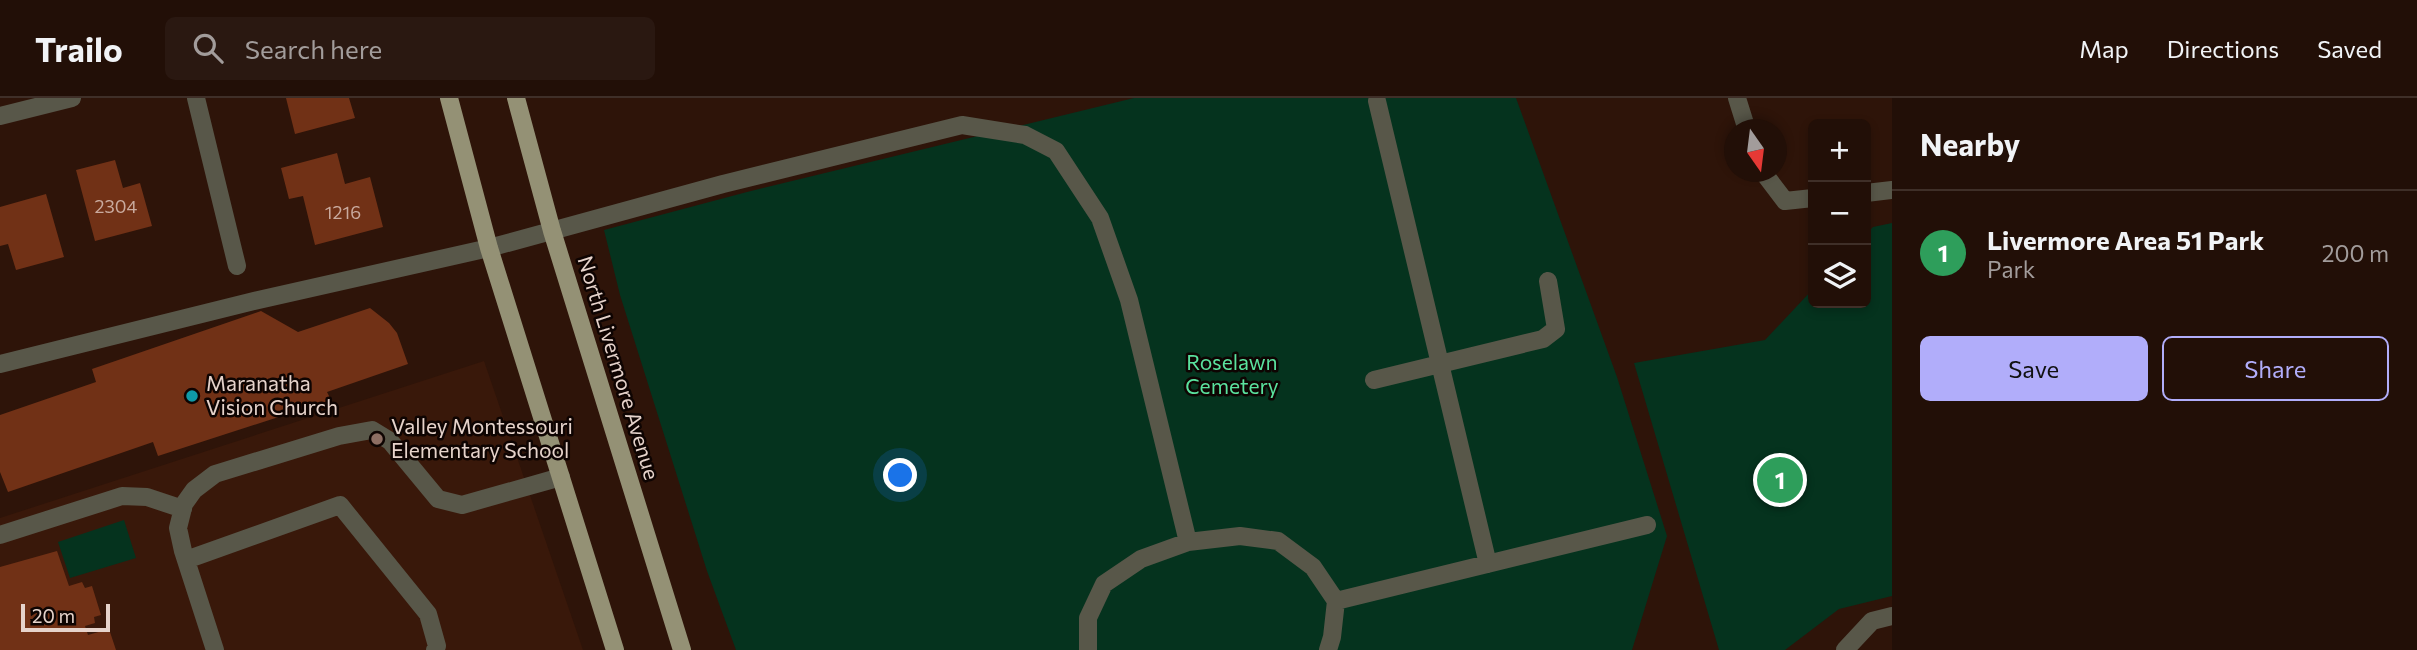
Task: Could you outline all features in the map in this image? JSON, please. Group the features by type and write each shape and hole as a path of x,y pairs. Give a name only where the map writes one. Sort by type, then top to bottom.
{"main road":[{"path":"449,98 489,248 615,650"},
{"name":"North Livermore Avenue","path":"516,98 552,230 682,650"}],"street":[{"path":"0,116 72,98"},
{"path":"196,98 237,266"},
{"path":"1737,98 1744,119"},
{"path":"1377,100 1488,564"},
{"path":"0,364 254,301 489,248 723,184 962,125 1025,135 1056,151 1100,218 1129,300 1188,542"},
{"path":"1771,182 1786,201 1808,199"},
{"path":"1871,192 1892,190"},
{"path":"1374,380 1543,339 1556,328 1548,281"},
{"path":"214,647 178,528 183,509 194,490 215,474 339,436 372,430 390,441 438,499 462,505 561,477"},
{"path":"0,535 122,496 147,497 183,509"},
{"path":"186,559 340,505 428,614 437,646 435,650"},
{"path":"1336,601 1647,526"},
{"path":"1088,650 1088,618 1104,584 1141,559 1188,542 1240,536 1278,541 1313,568 1336,601 1328,650"},
{"path":"1845,650 1872,621 1892,616"}],"shaded area":[{"name":"Valley Montessouri Elementary School","path":"484,361 583,650 0,650 0,518"}],"green space":[{"name":"Roselawn Cemetery","path":"1134,98 1516,98 1617,377 1667,536 1632,650 736,650 707,571 620,295 604,230 747,192"},
{"path":"1892,223 1892,596 1839,609 1785,650 1719,650 1634,363 1765,340 1808,294 1808,308 1871,308 1873,227"},
{"path":"124,520 136,558 70,578 58,542"}],"building":[{"path":"286,98 349,98 355,118 295,134"},
{"path":"337,153 345,184 370,177 383,227 315,245 303,196 289,199 281,168"},
{"path":"115,160 123,188 140,183 152,226 95,241 76,170"},
{"path":"46,194 64,257 16,270 8,244 0,246 0,207"},
{"name":"Maranatha Vision Church","path":"370,308 397,333 408,364 327,392 331,400 158,456 153,442 8,492 0,472 0,415 96,382 92,369 261,311 298,332"},
{"path":"57,551 69,586 82,582 85,588 92,586 101,615 94,617 95,623 85,626 88,635 109,629 116,650 0,650 0,567"}],"place":[{"name":"Maranatha Vision Church","path":"192,396"},
{"name":"Valley Montessouri Elementary School","path":"377,439"},
{"name":"Livermore Area 51 Park","path":"1780,480"}]}
